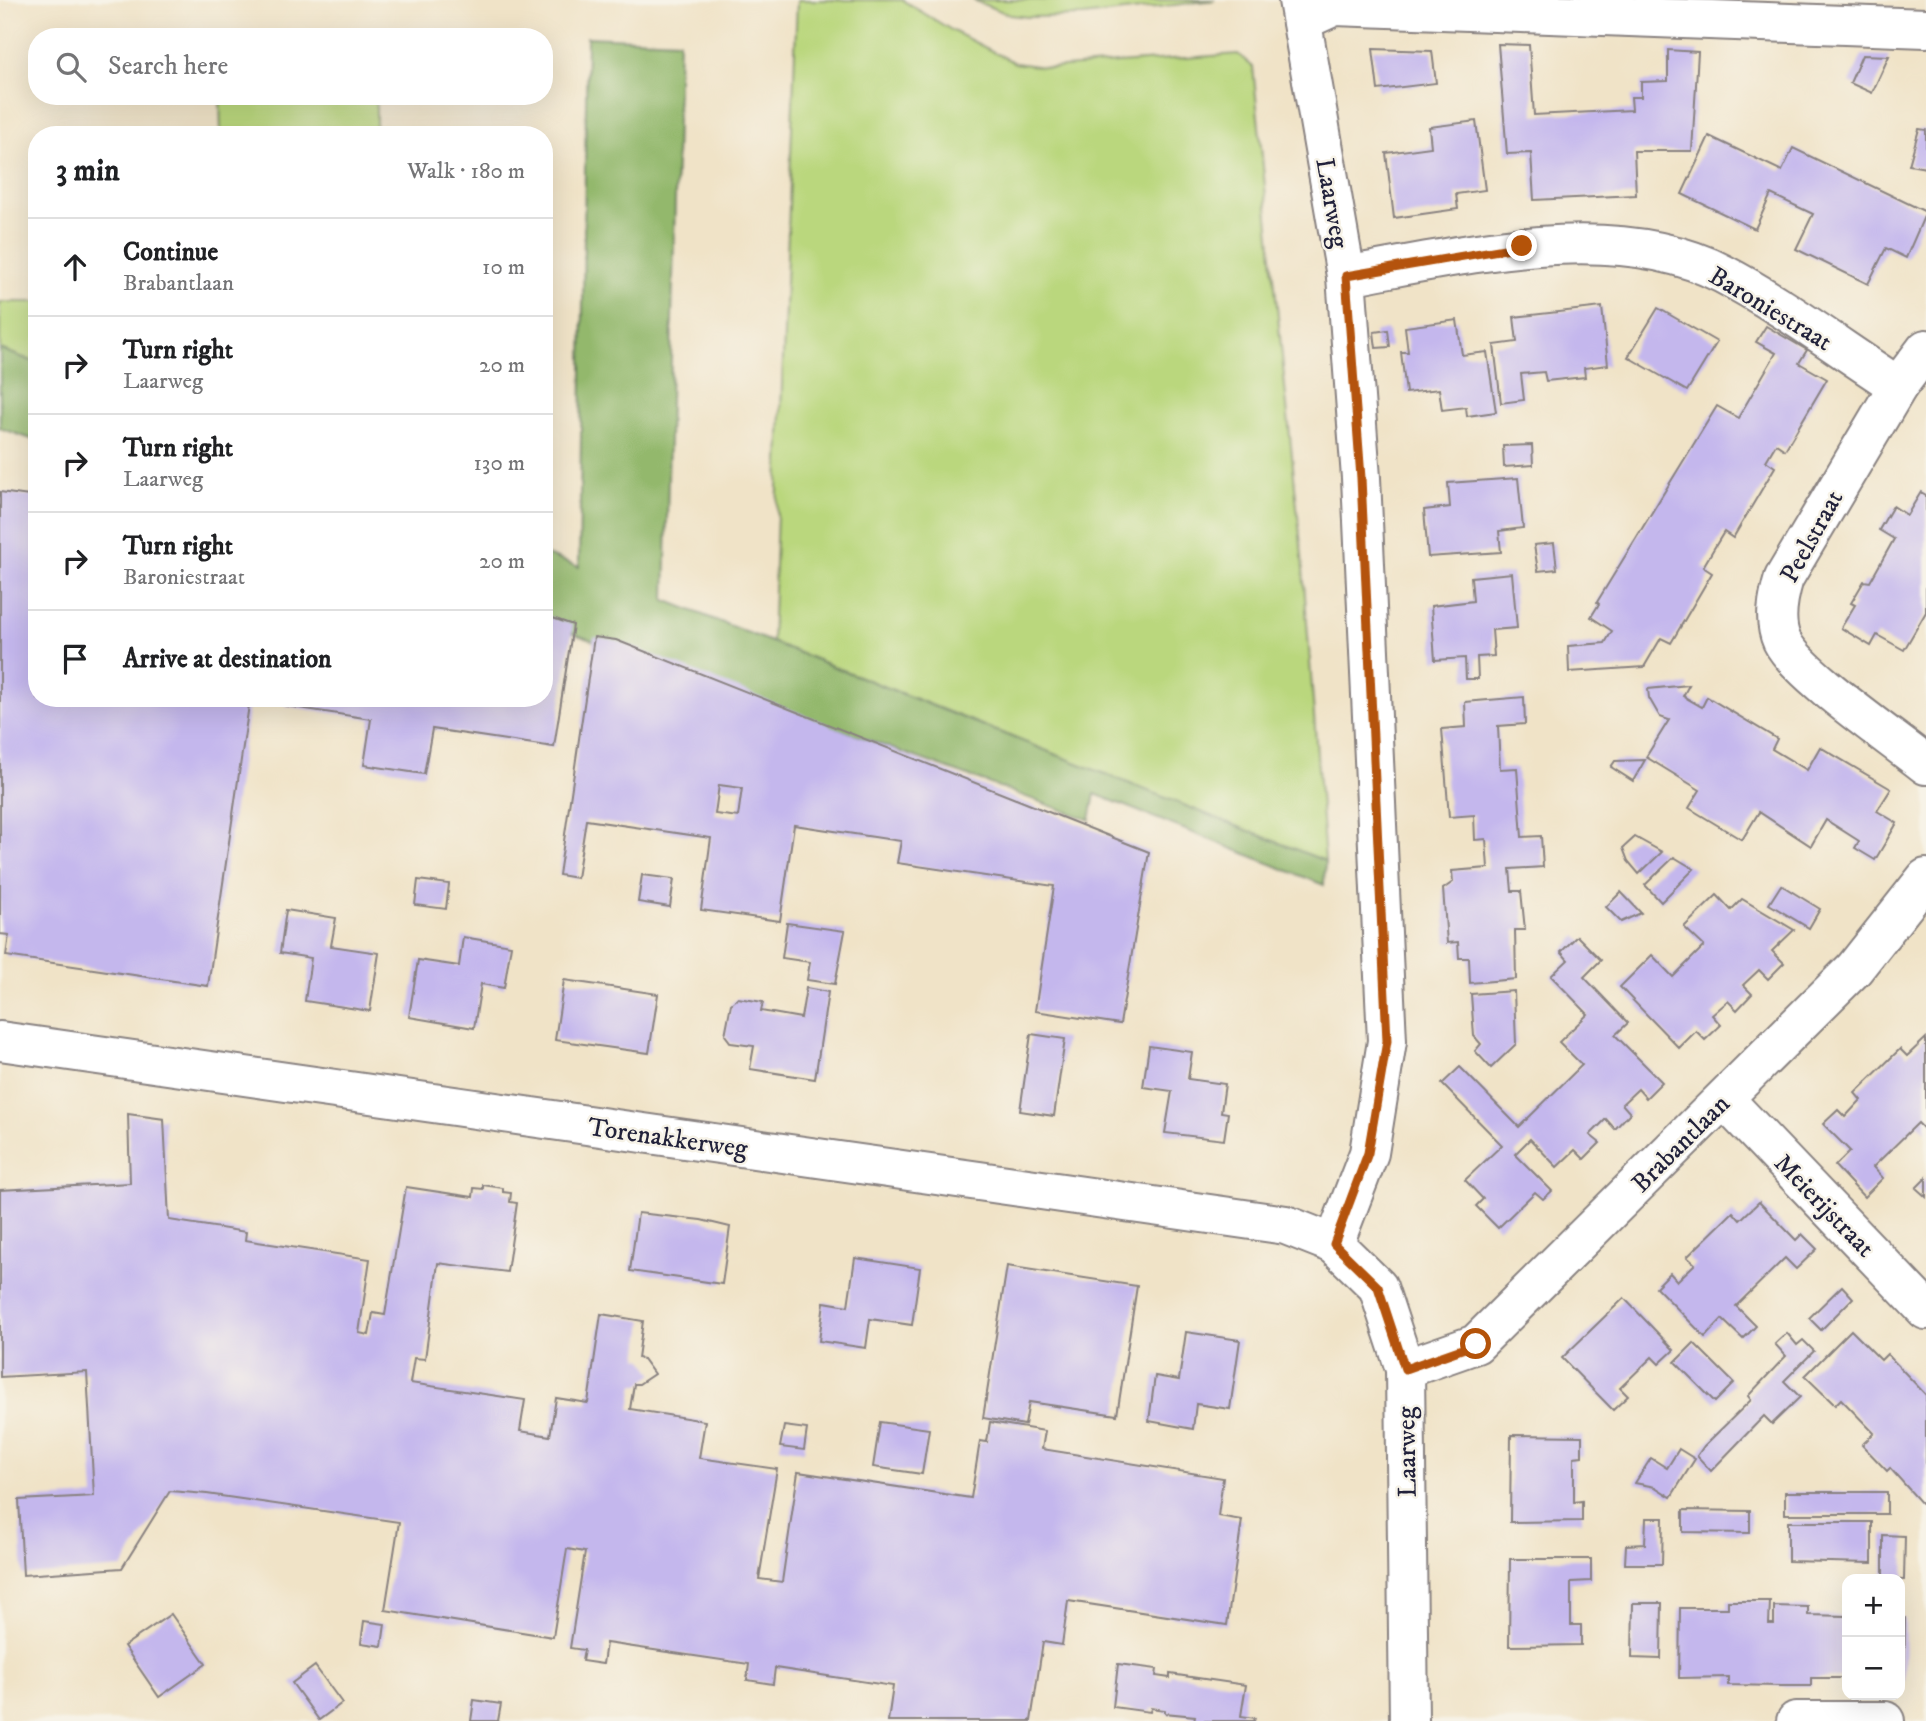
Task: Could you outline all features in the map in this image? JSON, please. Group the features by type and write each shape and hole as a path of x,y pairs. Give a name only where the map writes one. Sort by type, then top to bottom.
{"street":[{"path":"1300,10 1335,6 1926,27"},
{"name":"Laarweg","path":"1300,10 1346,276 1361,478 1387,1041 1368,1153 1334,1244 1378,1287 1405,1369 1409,1721"},
{"name":"Baroniestraat","path":"1346,276 1522,246 1648,247 1722,273 1898,386"},
{"name":"Peelstraat","path":"1926,349 1898,386 1784,578 1776,605 1782,641 1803,668 1926,765"},
{"name":"Brabantlaan","path":"1405,1369 1476,1344 1725,1100 1854,969 1926,878"},
{"name":"Torenakkerweg","path":"0,1041 1286,1225 1334,1244"},
{"name":"Meierijstraat","path":"1725,1100 1926,1310"},
{"path":"1796,1721 1885,1721"}],"green space":[{"path":"797,0 902,0 953,31 1015,63 1051,68 1238,54 1253,67 1302,556 1325,861 772,642"},
{"path":"973,0 1215,0 1083,16 1028,17 1010,15"},
{"path":"587,37 679,41 665,600 1325,861 1324,885 1095,794 1090,820 553,626 553,557 579,567"},
{"path":"220,105 376,105 376,126 221,126"},
{"path":"0,302 28,302 28,360 0,349"},
{"path":"0,349 28,360 28,438 0,428"}],"building":[{"path":"1498,44 1529,45 1534,115 1632,110 1631,97 1641,97 1641,82 1668,81 1668,50 1698,52 1692,151 1634,151 1636,195 1534,200 1531,153 1507,154"},
{"path":"1373,49 1432,51 1436,83 1378,90"},
{"path":"1862,55 1889,56 1872,93 1850,83"},
{"path":"1476,121 1485,190 1456,194 1458,209 1394,218 1386,153 1431,147 1429,127"},
{"path":"1919,129 1926,130 1926,168 1909,165"},
{"path":"1709,136 1782,171 1793,148 1926,212 1906,258 1886,248 1868,284 1796,249 1813,214 1771,194 1755,229 1682,194"},
{"path":"1602,307 1608,365 1584,368 1585,377 1546,381 1544,372 1521,374 1524,400 1501,403 1494,345 1517,342 1514,317"},
{"path":"1658,308 1717,342 1687,391 1628,357"},
{"path":"1457,320 1462,355 1487,352 1496,412 1467,416 1466,407 1442,410 1439,389 1406,393 1401,352 1408,352 1405,327"},
{"path":"1766,326 1807,350 1799,363 1827,379 1785,450 1776,444 1766,461 1775,467 1733,538 1724,532 1713,550 1703,567 1712,573 1671,643 1661,638 1644,667 1569,672 1568,646 1605,643 1612,631 1591,617 1599,604 1597,602 1717,406 1738,418 1776,353 1756,342"},
{"path":"1388,330 1390,347 1376,348 1374,332"},
{"path":"1532,445 1533,465 1504,467 1503,446"},
{"path":"1518,478 1523,528 1499,531 1501,552 1428,557 1424,510 1450,507 1448,483"},
{"path":"0,492 28,496 28,707 249,707 208,986 6,956 9,935 0,934"},
{"path":"1921,492 1926,495 1926,612 1904,650 1877,635 1871,646 1841,628 1855,605 1851,603 1864,581 1870,582 1894,539 1879,530 1893,506 1907,515"},
{"path":"1554,543 1557,569 1538,571 1534,545"},
{"path":"1512,573 1517,628 1492,630 1494,656 1477,657 1478,679 1466,679 1465,658 1435,660 1431,606 1473,601 1471,577"},
{"path":"553,618 573,625 554,747 432,729 424,774 364,765 371,719 293,707 553,707"},
{"path":"594,637 616,640 1149,852 1120,1024 1035,1011 1054,886 897,863 901,841 794,825 780,921 701,910 711,838 586,820 577,878 559,875","holes":["719,785 742,788 738,817 715,814"]},
{"path":"1689,685 1683,696 1702,707 1707,697 1777,739 1772,749 1807,770 1820,747 1891,789 1877,811 1897,823 1875,860 1855,848 1859,841 1826,820 1811,846 1759,812 1742,840 1689,808 1700,790 1646,757 1669,720 1660,717 1649,698 1648,689"},
{"path":"1524,697 1525,724 1498,726 1500,769 1517,768 1522,837 1541,836 1543,867 1510,869 1512,891 1521,891 1525,930 1515,930 1516,979 1470,983 1469,958 1459,958 1458,942 1447,943 1443,889 1453,882 1452,871 1488,868 1486,839 1475,840 1474,815 1449,817 1442,729 1466,727 1465,702"},
{"path":"1645,760 1633,781 1611,767 1615,761"},
{"path":"1635,837 1662,852 1639,874 1628,861 1623,848"},
{"path":"1674,857 1694,869 1661,902 1645,885"},
{"path":"642,875 674,879 670,907 638,902"},
{"path":"418,880 449,884 446,909 415,905"},
{"path":"1781,885 1820,909 1809,928 1769,904"},
{"path":"1621,892 1641,913 1621,922 1606,907"},
{"path":"1717,895 1731,910 1742,899 1794,930 1772,951 1784,963 1768,979 1759,970 1743,985 1752,994 1737,1010 1728,1001 1712,1015 1721,1025 1705,1040 1696,1031 1679,1048 1620,987 1652,955 1673,977 1704,946 1684,927"},
{"path":"286,910 336,918 331,946 379,953 370,1011 305,1001 311,958 280,953"},
{"path":"787,923 845,931 835,984 807,980 810,962 782,958"},
{"path":"1577,936 1601,960 1584,977 1628,1023 1615,1035 1662,1082 1646,1098 1638,1089 1622,1104 1630,1113 1615,1129 1606,1119 1590,1135 1600,1143 1584,1159 1575,1150 1557,1167 1530,1139 1515,1154 1552,1191 1543,1199 1535,1192 1498,1228 1476,1206 1483,1199 1465,1180 1502,1145 1442,1084 1460,1067 1519,1127 1582,1065 1559,1042 1588,1014 1551,976 1568,960 1561,952"},
{"path":"463,937 511,945 504,988 481,984 474,1028 409,1017 418,960 459,966"},
{"path":"564,980 658,994 649,1053 555,1040"},
{"path":"806,988 828,992 815,1079 750,1069 754,1046 731,1043 725,1035 731,1004 738,998 763,1002 761,1011 801,1018"},
{"path":"1514,991 1516,1044 1491,1068 1475,1051 1481,1044 1474,1036 1471,994"},
{"path":"1031,1034 1065,1039 1054,1116 1020,1111"},
{"path":"1926,1038 1926,1131 1918,1123 1873,1167 1883,1178 1864,1197 1835,1166 1850,1151 1823,1124 1838,1110 1845,1117 1861,1100 1855,1093 1900,1049 1907,1056"},
{"path":"1149,1046 1192,1052 1188,1079 1225,1084 1221,1112 1228,1113 1224,1140 1165,1133 1172,1091 1143,1087"},
{"path":"128,1114 164,1119 169,1220 246,1232 245,1240 370,1259 359,1333 369,1335 373,1313 385,1315 406,1187 473,1197 474,1188 483,1189 483,1185 503,1188 503,1192 511,1193 510,1202 517,1203 507,1272 438,1263 425,1359 414,1358 410,1383 525,1400 520,1431 550,1436 556,1398 588,1403 601,1314 643,1321 638,1358 643,1359 654,1374 639,1384 634,1384 630,1409 705,1421 699,1458 777,1469 759,1579 782,1582 798,1472 971,1498 980,1441 987,1442 990,1422 1045,1431 1042,1449 1223,1478 1218,1516 1242,1520 1227,1625 1068,1601 1062,1645 1043,1642 1031,1721 888,1721 893,1686 775,1668 773,1684 747,1680 749,1664 606,1643 603,1664 582,1661 584,1650 570,1648 585,1552 567,1549 553,1637 385,1610 399,1522 207,1494 170,1491 122,1568 23,1575 19,1500 94,1496 87,1372 0,1377 0,1190 130,1183"},
{"path":"1926,1178 1926,1197 1916,1188"},
{"path":"1759,1202 1796,1240 1802,1234 1817,1249 1796,1269 1785,1258 1736,1306 1756,1326 1743,1339 1722,1319 1705,1337 1656,1287 1670,1273 1677,1281 1695,1264 1687,1257 1733,1212 1740,1220"},
{"path":"638,1213 701,1220 730,1227 722,1284 630,1271"},
{"path":"855,1258 920,1268 912,1325 870,1319 866,1348 819,1341 824,1302 848,1306"},
{"path":"1007,1266 1137,1286 1117,1415 1029,1402 1025,1425 983,1418"},
{"path":"1842,1286 1853,1298 1821,1330 1809,1318"},
{"path":"1624,1298 1674,1350 1659,1364 1652,1357 1620,1388 1628,1396 1613,1410 1562,1358"},
{"path":"1851,1330 1881,1360 1887,1354 1926,1395 1926,1499 1922,1504 1890,1468 1887,1471 1862,1445 1874,1433 1841,1399 1835,1405 1805,1376"},
{"path":"1186,1332 1240,1340 1230,1409 1196,1404 1193,1429 1149,1421 1155,1376 1179,1380"},
{"path":"1787,1333 1797,1345 1803,1340 1814,1351 1784,1381 1800,1397 1772,1424 1764,1416 1711,1471 1697,1456 1751,1400 1748,1396 1786,1356 1775,1344"},
{"path":"1694,1343 1734,1383 1715,1402 1675,1362"},
{"path":"880,1422 929,1429 922,1474 873,1467"},
{"path":"784,1426 807,1429 804,1450 780,1447"},
{"path":"1511,1435 1582,1436 1582,1456 1574,1457 1574,1502 1582,1501 1582,1521 1510,1522"},
{"path":"1679,1449 1695,1459 1671,1497 1655,1487 1635,1483 1651,1458 1667,1468"},
{"path":"1785,1492 1887,1492 1887,1514 1785,1514"},
{"path":"1683,1510 1750,1511 1750,1533 1683,1532"},
{"path":"1646,1518 1663,1518 1662,1564 1625,1564 1626,1545 1645,1544"},
{"path":"1788,1522 1872,1522 1872,1563 1788,1561"},
{"path":"1883,1535 1905,1536 1904,1574 1883,1574"},
{"path":"1510,1559 1591,1559 1591,1581 1571,1582 1571,1625 1581,1625 1581,1645 1509,1646"},
{"path":"1728,1601 1770,1601 1769,1624 1774,1624 1774,1606 1808,1607 1808,1615 1842,1616 1842,1678 1811,1678 1811,1686 1782,1686 1728,1685 1728,1677 1679,1678 1680,1608 1728,1608"},
{"path":"1633,1603 1662,1603 1661,1659 1632,1658"},
{"path":"171,1614 206,1664 159,1697 124,1646"},
{"path":"364,1621 385,1624 382,1646 361,1643"},
{"path":"1118,1664 1157,1669 1156,1676 1170,1678 1170,1674 1246,1685 1241,1716 1255,1718 1254,1721 1194,1721 1195,1716 1165,1713 1165,1710 1151,1708 1150,1712 1113,1707"},
{"path":"315,1666 342,1703 319,1720 292,1683"},
{"path":"474,1700 501,1704 498,1721 471,1721"}],"route":[{"path":"1476,1344 1405,1369 1378,1287 1334,1244 1368,1153 1387,1041 1361,478 1346,276 1522,246"}]}
